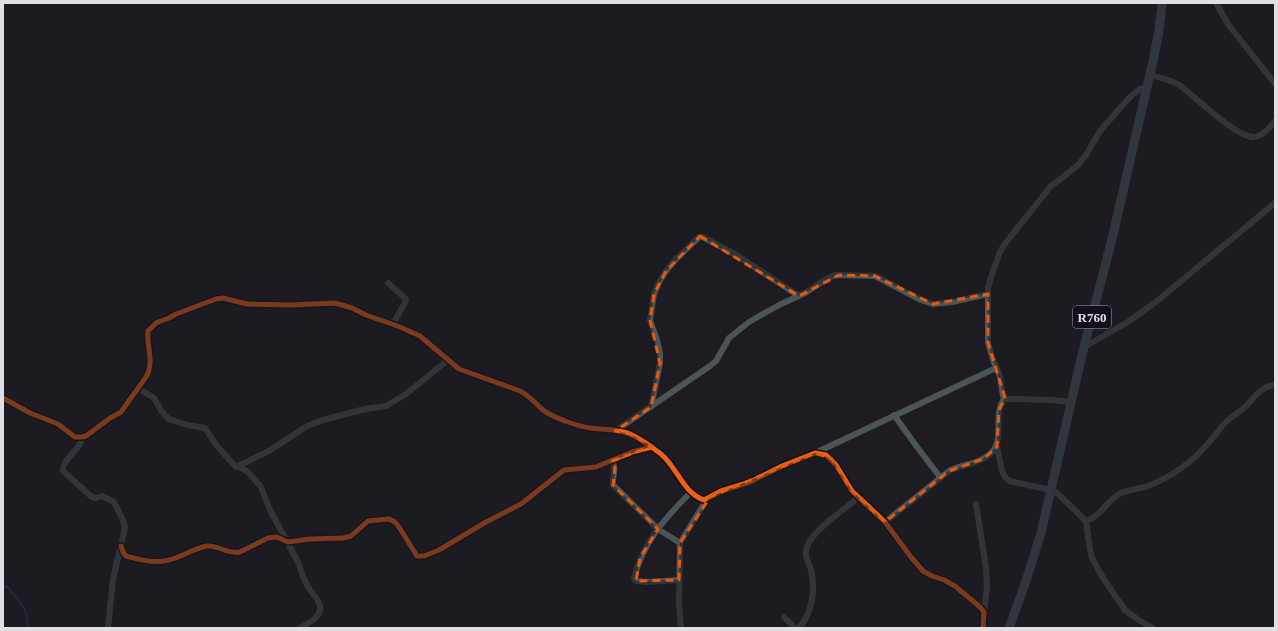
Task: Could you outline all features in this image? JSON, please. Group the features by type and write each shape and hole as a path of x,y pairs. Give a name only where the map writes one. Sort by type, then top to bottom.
{"main road":[{"name":"R760","path":"1008,628 1026,581 1041,533 1084,347 1112,239 1150,75 1159,31 1162,3"}],"street":[{"path":"1216,3 1228,24 1275,84"},
{"path":"1150,75 1169,80 1179,85 1204,107 1231,126 1251,137 1260,135 1275,121"},
{"path":"1005,398 988,342 988,294 990,280 996,261 1004,245 1050,186 1067,174 1082,159 1100,131 1127,100 1135,92 1146,87"},
{"path":"1084,347 1128,322 1165,295 1275,203"},
{"path":"651,407 660,363 657,340 650,320 654,294 666,271 675,260 699,237 703,237 738,256 799,296"},
{"path":"615,431 710,366 716,361 729,338 749,322 779,305 799,296 831,276 875,276 921,300 933,304 952,302 988,294"},
{"path":"388,283 406,298 406,301 393,324"},
{"path":"3,398 30,413 51,420 76,437 86,436 110,418 121,412 149,372 150,360 148,330 156,323 185,309 223,298 247,304 291,305 335,303 352,308 420,336 459,369 528,395 544,411 560,419 590,428 630,434 652,447 666,459 691,492 701,499 707,499"},
{"path":"238,466 269,451 307,426 353,412 386,406 406,394 448,360"},
{"path":"681,628 679,606 680,544 707,499 715,494 750,482 782,466 815,453 996,368"},
{"path":"1086,521 1098,515 1116,496 1121,493 1147,486 1174,473 1200,453 1222,427 1244,408 1258,392 1267,386 1275,385"},
{"path":"138,388 154,398 162,412 169,419 187,425 206,428 217,446 234,466 238,466 248,472 261,488 270,510 288,542 310,590 319,602 320,606 318,615 310,623 300,628"},
{"path":"1005,398 1071,402"},
{"path":"1005,398 1001,402 999,410 997,447 1002,471 1005,477 1009,481 1051,490 1060,495 1086,521 1088,543 1092,558 1103,578 1125,610 1153,628"},
{"path":"894,415 940,477"},
{"path":"82,437 79,446 64,465 63,471 92,497 96,498 102,496 114,502 123,520 125,528 113,580 108,628"},
{"path":"121,546 126,556 151,562 171,560 207,546 213,546 235,553 268,538 278,537 288,542 310,539 343,538 351,536 368,521 389,519 395,522 399,527 417,556 424,556 438,550 486,522 521,504 564,470 573,468 590,468 632,452 652,447"},
{"path":"885,522 953,468 983,459 989,456 997,447"},
{"path":"815,453 826,455 832,459 852,491 885,522 923,571 955,586 984,612"},
{"path":"612,460 615,468 613,485 658,529 680,544"},
{"path":"679,580 647,582 634,580 640,558 665,518 691,492"},
{"path":"799,628 806,619 812,600 812,573 806,559 809,542 826,524 858,498"},
{"path":"976,504 986,568 987,588 983,628"},
{"path":"117,562 124,560 126,556"},
{"path":"784,617 795,628"}],"highlighted area":[{"path":"700,236 799,296 839,275 875,276 933,304 988,294 988,342 1005,398 999,410 997,447 983,459 949,471 885,522 852,491 832,459 815,453 710,497 680,543 679,580 636,581 640,558 658,529 613,485 615,468 612,461 652,446 630,434 615,431 651,407 660,363 650,320 654,294 666,271"}],"waterway":[{"path":"3,588 7,586 25,609 29,628"}],"cycle path":[{"path":"3,398 30,413 58,424 75,437 86,436 110,418 121,412 146,377 150,366 148,331 156,323 216,299 223,298 247,304 291,305 335,303 352,308 420,336 459,369 520,391 530,397 543,410 554,416 581,426 621,431 634,436 667,459 685,486 697,497 704,500 721,491 750,482 782,466 815,453 826,455 836,465 852,491 885,522 923,571 955,586 980,607 984,612 983,628"},
{"path":"121,546 126,556 146,561 159,562 207,546 236,553 268,538 277,537 288,542 310,539 343,538 351,536 368,521 389,519 395,522 399,527 417,556 424,556 439,550 486,522 521,504 564,470 596,467 632,452 652,447"}]}
